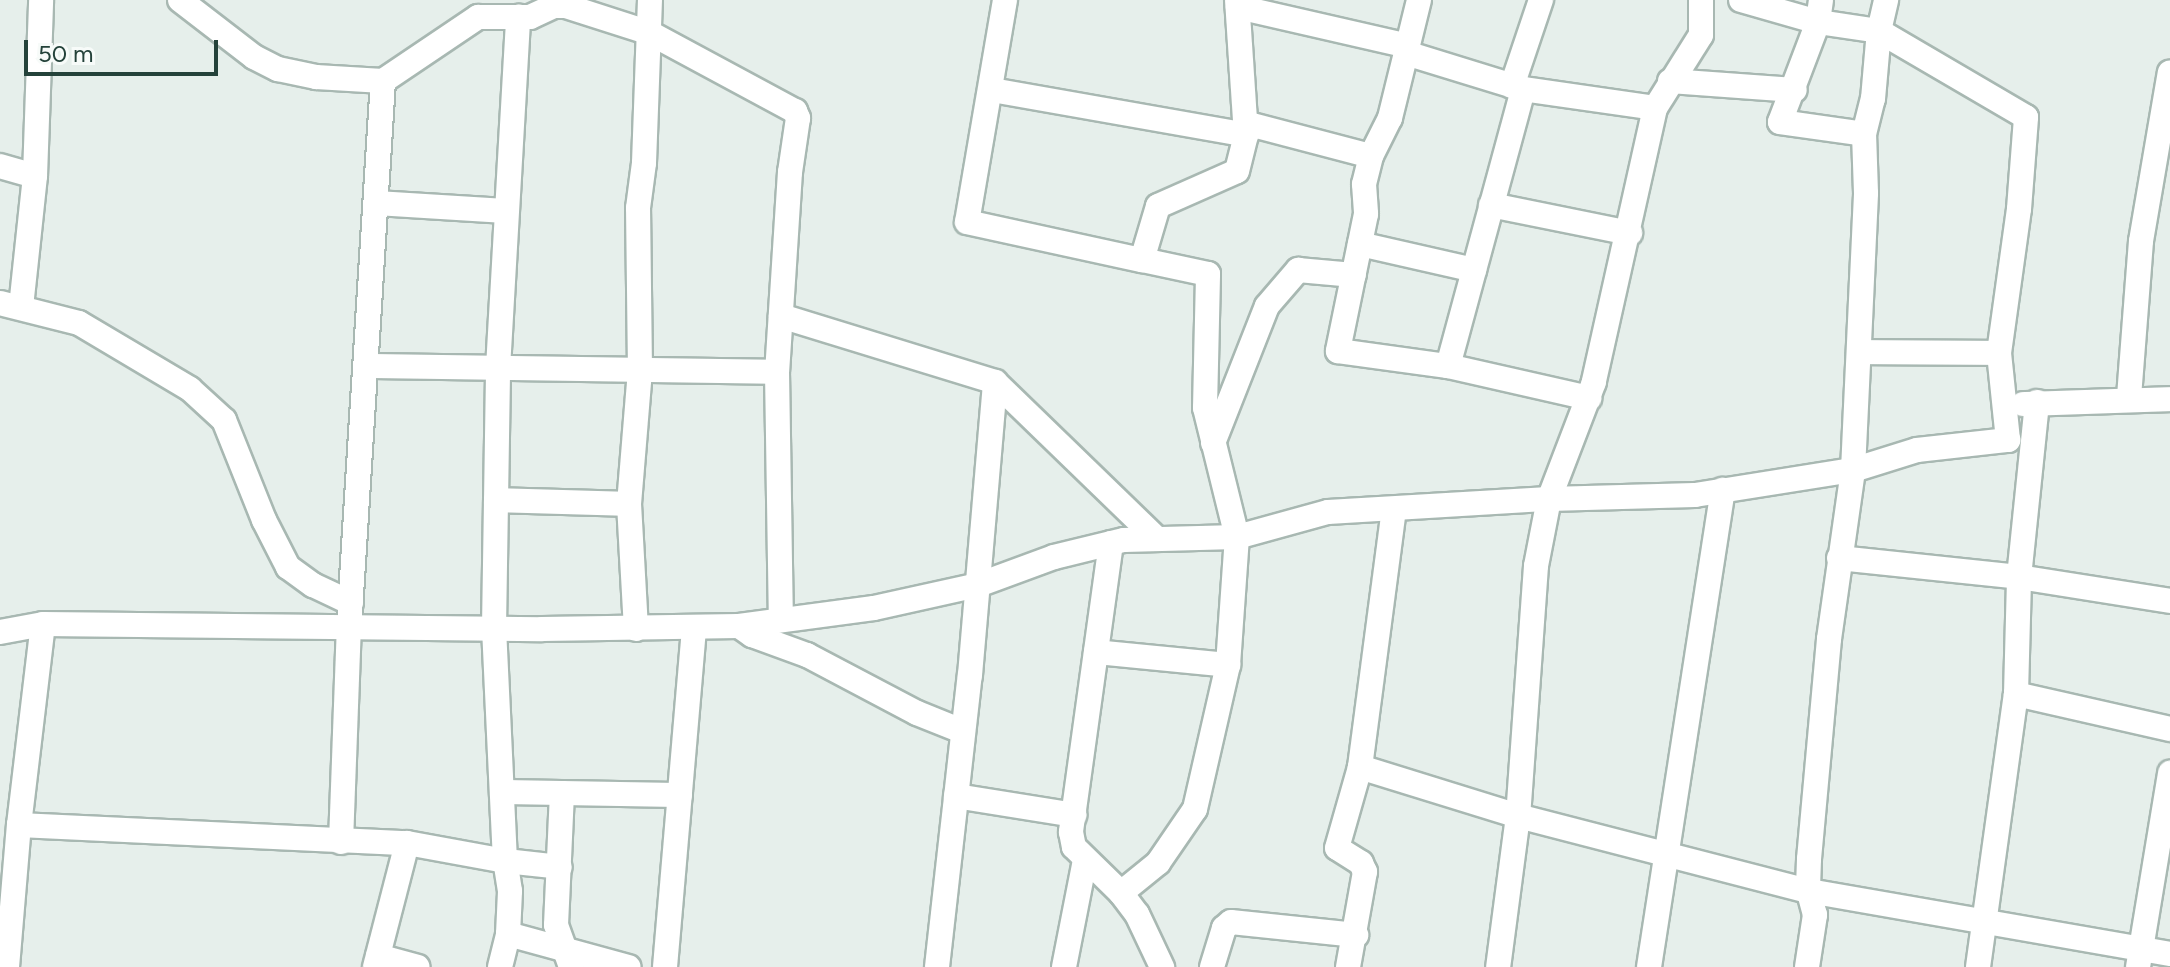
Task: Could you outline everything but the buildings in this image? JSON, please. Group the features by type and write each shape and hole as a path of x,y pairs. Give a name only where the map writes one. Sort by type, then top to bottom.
{"street":[{"path":"41,0 35,176 11,305 79,323 104,336 190,389 224,420 264,520 288,567 350,615"},
{"path":"180,0 254,57 278,69 316,77 383,81 478,17 518,17 566,6 650,33 795,111 798,118 790,172 777,372 781,620"},
{"path":"636,629 629,504 640,370 638,208 650,0"},
{"path":"1005,0 967,222 1208,274 1205,408 1237,537 1228,665 1195,809 1158,863 1121,893"},
{"path":"1419,0 1390,118 1371,156 1364,184 1366,214 1338,351 1448,366 1589,398"},
{"path":"1448,366 1541,0"},
{"path":"1498,967 1518,816 1536,566 1549,499 1589,398 1630,233 1655,108 1701,35 1701,0"},
{"path":"0,632 43,624 350,615 494,628 694,629 739,626 874,608 978,585 1054,557 1111,543 1156,538 1237,537 1328,512 1549,499 1695,495 1853,470 1917,450 2008,440 1999,353 2019,209 2026,117 1879,31 1820,11 1741,0"},
{"path":"1807,967 1815,915 1809,891 1839,558 1853,470 1866,193 1864,134 1873,99 1879,31 1886,0"},
{"path":"1142,260 1158,206 1237,171 1246,129 1238,4 1407,49 1518,88 1655,108"},
{"path":"1820,11 1795,90 1780,122 1864,134"},
{"path":"500,967 508,934 510,891 505,861 494,628 498,368 518,17"},
{"path":"2129,397 2141,241 2167,112 2170,72"},
{"path":"341,842 350,615 383,81"},
{"path":"1670,81 1795,90"},
{"path":"992,90 1246,129 1371,156"},
{"path":"0,166 35,176"},
{"path":"376,203 506,211"},
{"path":"1491,205 1630,233"},
{"path":"1360,244 1474,270"},
{"path":"1213,443 1267,306 1298,270 1354,275"},
{"path":"781,316 995,382 1156,538"},
{"path":"1859,352 1999,353"},
{"path":"367,366 777,372"},
{"path":"937,967 978,585 995,382"},
{"path":"2005,406 2129,397 2170,399"},
{"path":"1978,967 2016,694 2019,577 2037,402"},
{"path":"1649,967 1723,490"},
{"path":"496,500 629,504"},
{"path":"1348,967 1356,935 1365,868 1337,848 1360,767 1394,509"},
{"path":"1111,543 1071,832 1074,847 1121,893 1137,914 1162,967"},
{"path":"1839,558 2019,577 2170,601"},
{"path":"7,967 19,825 43,624"},
{"path":"739,626 752,635 807,655 917,713 962,731"},
{"path":"665,967 694,629"},
{"path":"1096,652 1228,665"},
{"path":"2016,694 2170,729"},
{"path":"1360,767 1518,816 1809,891 1986,921 2140,957 2170,954"},
{"path":"2140,957 2170,773"},
{"path":"502,792 680,795"},
{"path":"562,793 556,925 567,958"},
{"path":"956,796 1074,815"},
{"path":"19,825 407,843 505,861 560,867"},
{"path":"407,843 376,962 418,967"},
{"path":"1064,967 1085,860"},
{"path":"1212,967 1224,928 1231,922 1356,935"},
{"path":"508,934 567,958 629,967"}]}
